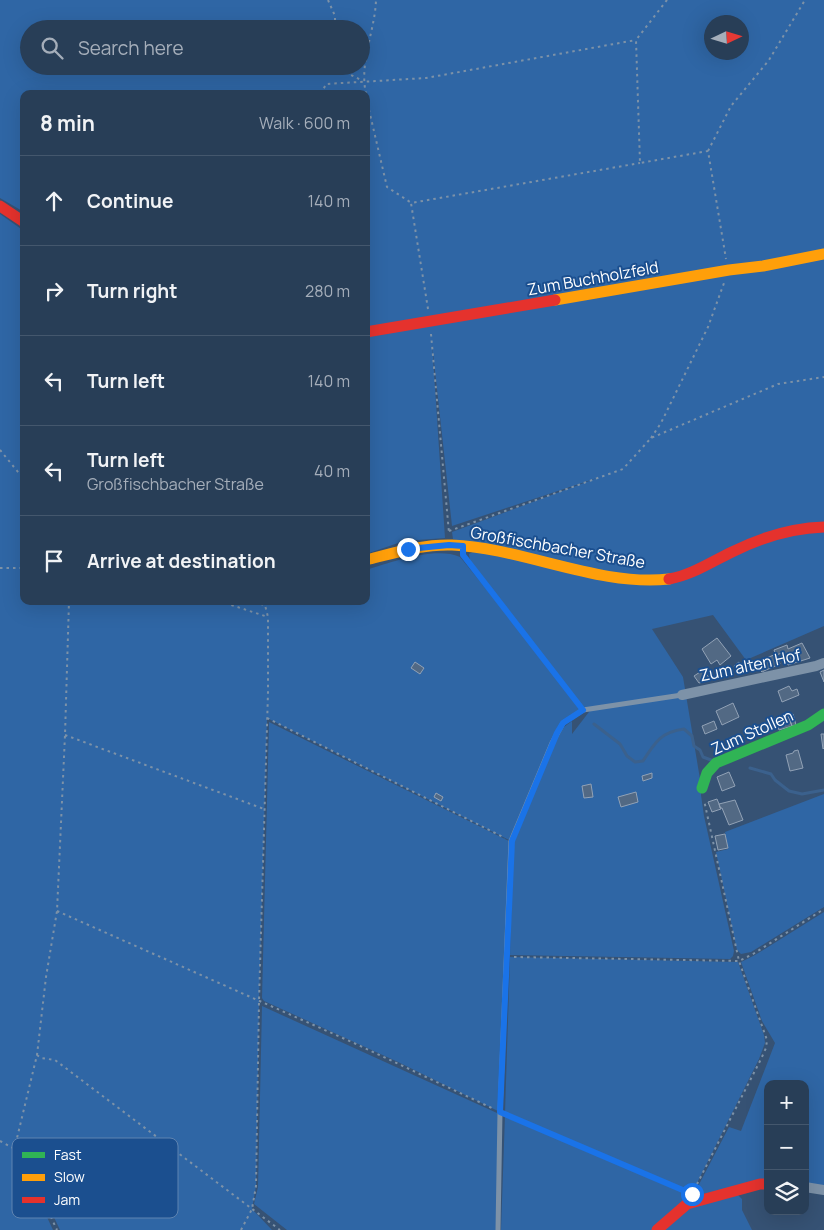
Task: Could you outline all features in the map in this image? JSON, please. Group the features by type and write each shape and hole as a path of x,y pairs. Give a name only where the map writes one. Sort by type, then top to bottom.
{"street":[{"path":"0,206 20,219"},
{"name":"Zum Buchholzfeld","path":"370,331 729,270 763,266 824,254"},
{"name":"Großfischbacher Straße","path":"370,559 408,549 449,545 481,548 628,580 669,579 707,567 741,548 778,532 803,527 824,526"},
{"name":"Zum alten Hof","path":"682,695 824,663"},
{"name":"Zum Stollen","path":"702,788 707,773 716,763 808,725 824,714"},
{"path":"657,1230 687,1204 764,1184"},
{"path":"809,1188 824,1190"}],"lane":[{"path":"498,1230 500,1112 512,841 557,733 563,723 583,710 682,695"}],"path":[{"path":"328,0 335,20"},
{"path":"370,42 376,17 376,0"},
{"path":"640,164 636,40 667,0"},
{"path":"411,203 430,321 449,531 623,469 651,438 661,423 708,327 729,270 708,151 731,106 769,60 804,0"},
{"path":"323,90 326,84 426,78 636,40"},
{"path":"351,75 363,81"},
{"path":"364,75 365,90"},
{"path":"370,114 387,187 411,203 708,151"},
{"path":"651,438 778,384 824,377"},
{"path":"0,450 20,474"},
{"path":"463,546 463,555 583,710"},
{"path":"0,568 20,568"},
{"path":"17,1138 37,1055 46,977 57,911 69,605"},
{"path":"232,605 268,616"},
{"path":"241,1230 252,1209 256,1186 258,1001 268,692 268,616 265,605"},
{"path":"266,718 512,841"},
{"path":"65,735 264,810"},
{"path":"57,911 354,1043 500,1112 692,1194 766,1048 767,1040 739,961 710,833 702,788"},
{"path":"506,957 739,961 824,909"},
{"path":"37,1055 41,1058 55,1060 158,1138"},
{"path":"0,1142 12,1148"},
{"path":"178,1153 280,1230"},
{"path":"52,1218 57,1230"}],"shaded area":[{"path":"0,0 824,0 824,626 746,660 713,615 652,629 683,677 701,785 704,816 734,951 733,956 730,959 510,955 513,853 519,828 559,734 572,721 572,734 592,708 563,723 511,841 267,718 256,1186 252,1209 272,1230 60,1230 54,1218 178,1218 178,1138 12,1138 12,1218 47,1218 53,1230 0,1230 0,214 20,228 20,605 370,605 370,569 413,556 438,553 450,554 460,557 566,687 470,561 469,554 480,548 453,539 452,532 600,477 452,526 432,343 445,538 404,541 370,553 370,90 20,90 20,210 0,198"},
{"path":"269,722 509,841 500,1112 398,1062 264,1001 262,998"},
{"path":"824,794 824,907 751,952 741,954 737,950 716,852 728,849 725,832"},
{"path":"824,912 824,1188 809,1185 809,1080 764,1080 764,1182 703,1194 694,1194 729,1127 741,1131 775,1043 762,1021 741,962"},
{"path":"510,957 738,962 764,1035 765,1043 759,1059 692,1193 505,1113"},
{"path":"262,1006 497,1113 499,1117 497,1230 287,1230 254,1204 258,1187"},
{"path":"505,1115 686,1193 688,1195 686,1201 653,1230 501,1230"},
{"path":"736,1193 742,1199 742,1210 752,1230 662,1230 692,1206"}],"building":[{"path":"717,638 731,656 720,665 717,660 711,664 702,649"},
{"path":"802,643 810,658 788,665 782,653 776,655 774,650 787,645 788,649"},
{"path":"776,654 780,664 766,670 762,660"},
{"path":"762,660 766,670 762,672 754,664"},
{"path":"415,662 424,668 420,674 411,668"},
{"path":"739,662 745,670 740,674 734,666"},
{"path":"703,670 711,680 699,683 694,676"},
{"path":"824,670 824,682 820,672"},
{"path":"789,686 792,691 797,689 799,695 782,702 778,691"},
{"path":"733,703 739,717 722,725 716,711"},
{"path":"788,714 792,726 779,730 775,718"},
{"path":"793,714 796,725 792,726 788,716"},
{"path":"714,721 717,729 705,734 702,726"},
{"path":"821,734 824,734 823,749"},
{"path":"798,750 803,768 790,771 786,755"},
{"path":"729,772 735,786 722,791 717,777"},
{"path":"652,773 652,778 643,781 642,776"},
{"path":"591,784 593,797 584,798 582,786"},
{"path":"636,792 638,802 621,807 618,797"},
{"path":"436,793 443,797 441,801 434,797"},
{"path":"717,799 721,809 712,812 708,802"},
{"path":"735,800 743,820 729,825 719,804"},
{"path":"725,834 728,848 718,850 715,836"}],"waterway":[{"path":"594,724 620,744 627,756 635,762 643,761 655,743 664,735 684,729 692,736 694,746 700,750 703,757 711,760"},
{"path":"750,768 771,774 775,780 789,791 802,794 824,790"}],"traffic: fast":[{"path":"702,788 707,773 716,763 808,725 824,714"}],"traffic: slow":[{"path":"555,300 729,270 763,266 824,254"},
{"path":"370,559 419,547 452,545 506,553 588,573 642,580 669,579"}],"traffic: jam":[{"path":"0,206 20,219"},
{"path":"370,331 555,300"},
{"path":"669,579 694,571 766,538 788,531 824,527"},
{"path":"657,1230 687,1204 764,1184"}],"route":[{"path":"408,549 449,545 463,546 463,555 583,710 563,723 557,733 512,841 500,1112 692,1194"}]}
